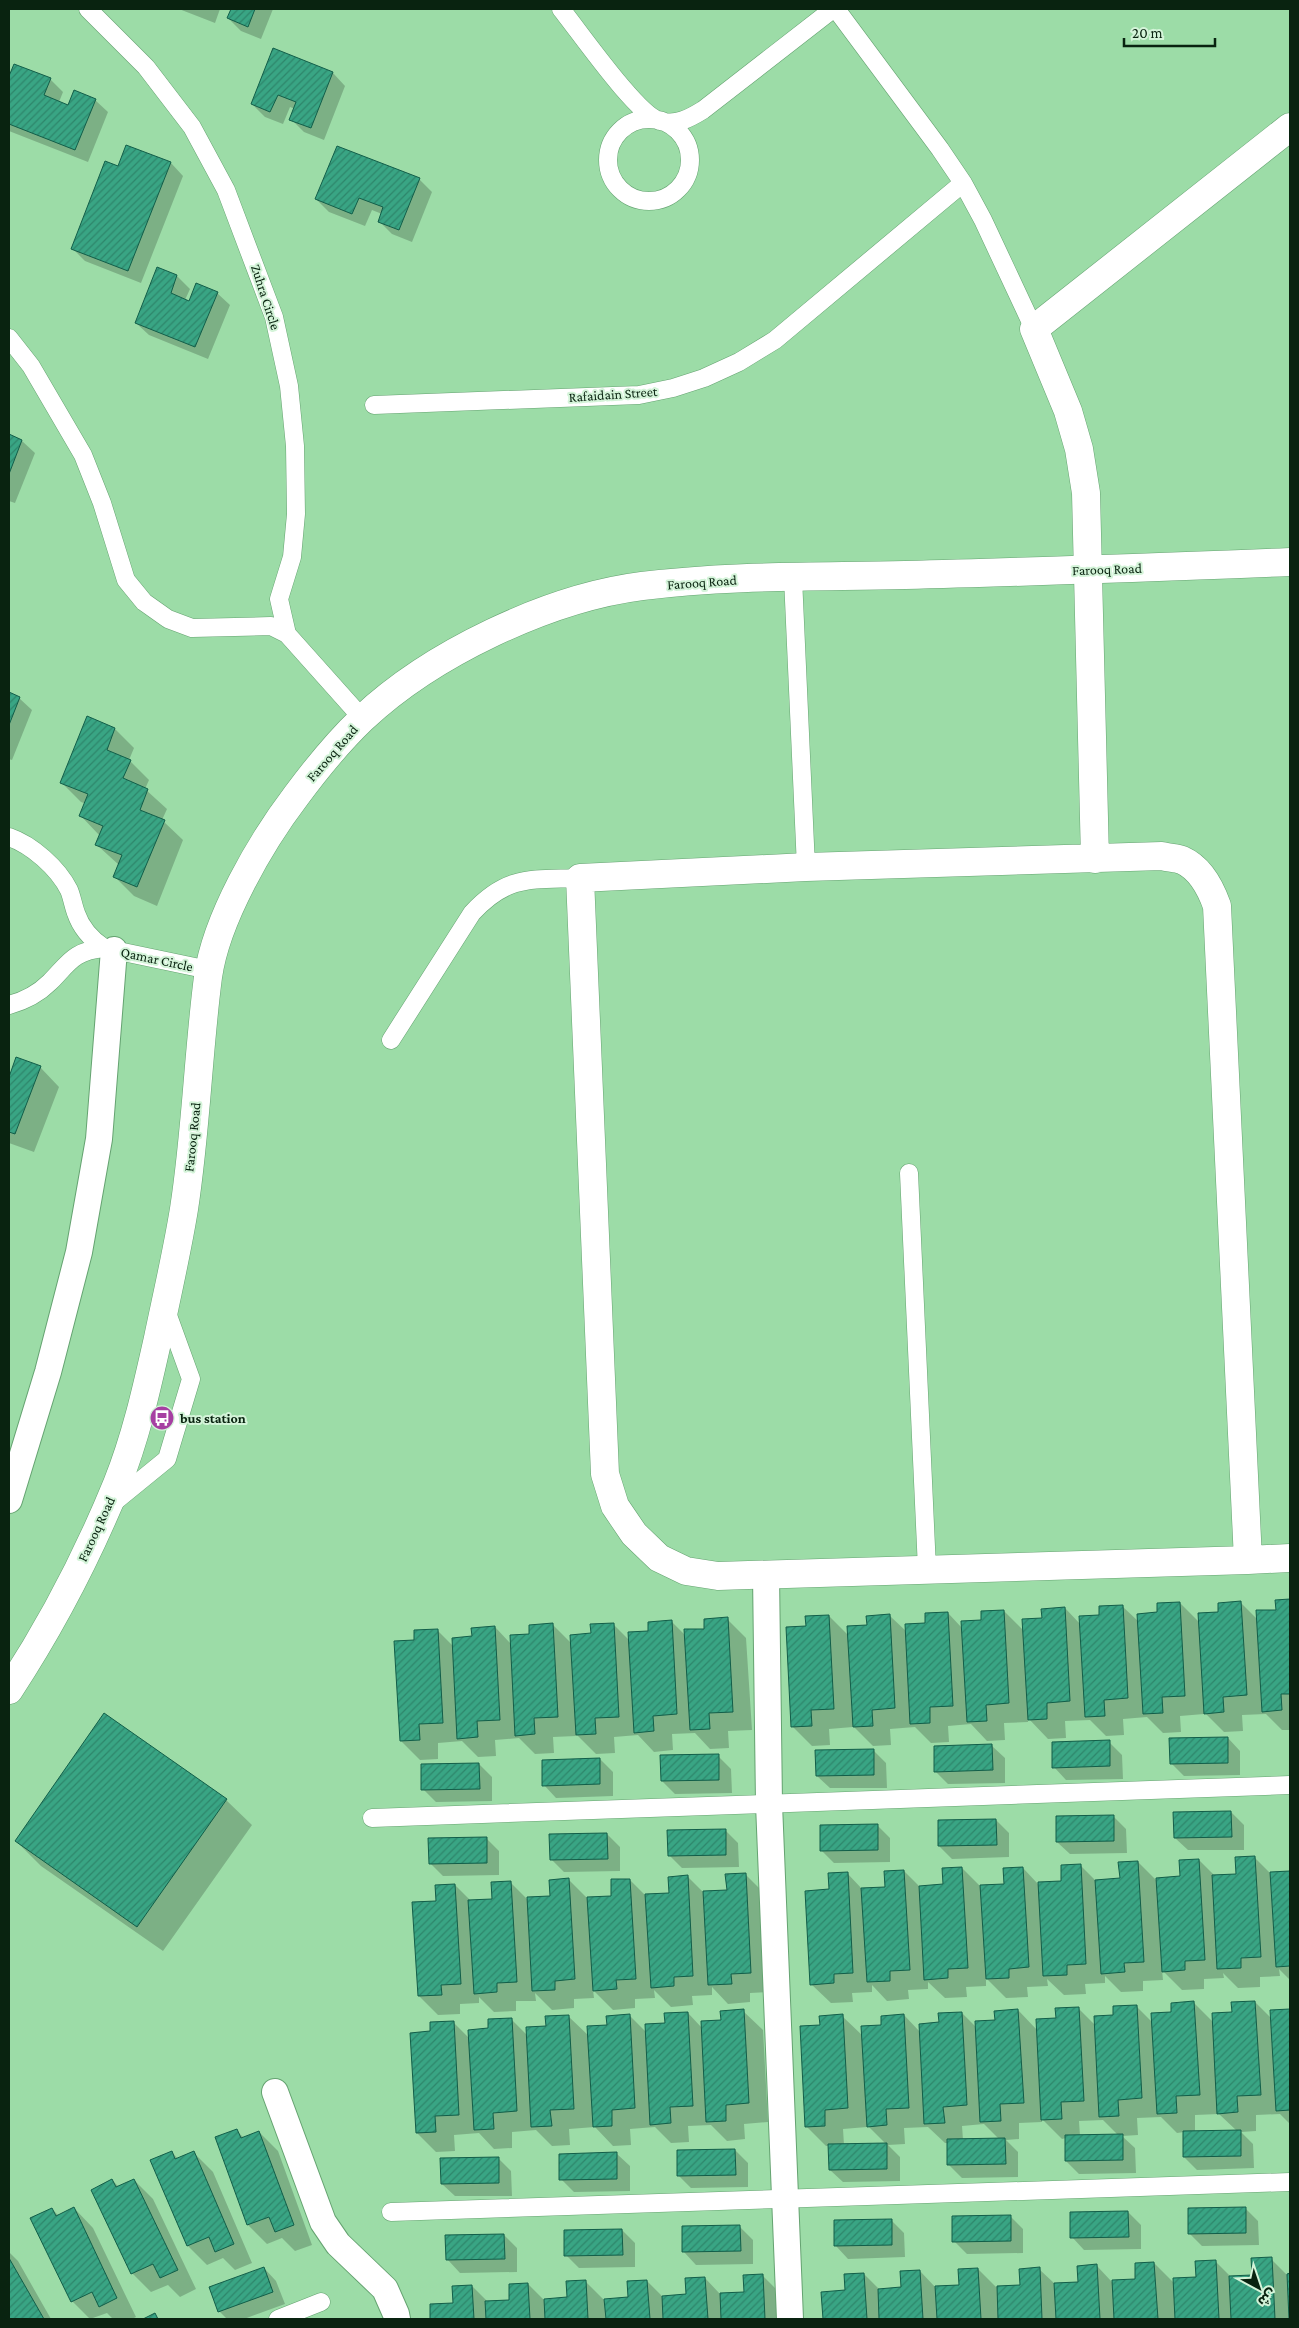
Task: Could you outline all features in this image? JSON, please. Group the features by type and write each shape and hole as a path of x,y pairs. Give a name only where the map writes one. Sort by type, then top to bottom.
{"street":[{"path":"1095,859 1086,492 1079,449 1068,411 1034,329 1290,126"},
{"name":"Farooq Road","path":"9,1690 35,1650 106,1508 118,1481 145,1395 165,1307 184,1207 209,970 224,922 274,826 315,771 362,718 406,684 450,655 512,624 570,601 638,586 715,579 1089,570 1290,562"},
{"path":"1248,1560 1217,906 1212,891 1200,875 1183,861 1162,856 806,867 580,878 605,1474 615,1506 634,1534 659,1558 686,1571 718,1576 1248,1560 1290,1558"},
{"path":"9,1500 48,1372 79,1252 99,1139 109,949"},
{"path":"766,1574 769,1804 790,2319"},
{"path":"275,2092 323,2222 338,2244 385,2289 396,2314 396,2319"}],"lane":[{"name":"Zuhra Circle","path":"88,9 146,67 192,127 226,190 274,316 289,386 295,446 296,514 292,557 283,581 279,599 287,634"},
{"path":"561,9 636,104 659,121 678,131 686,142 690,156 689,170 683,183 673,194 662,200 649,202 636,200 624,194 615,184 609,173 607,160 610,147 616,135 626,126 638,120 653,119 659,121 673,122 688,119 703,110 834,9 940,149 963,183 983,220 1034,329"},
{"name":"Rafaidain Street","path":"374,405 639,395 673,388 704,378 739,362 775,340 963,183"},
{"name":"Zuhra Circle","path":"9,338 31,366 83,455 102,503 126,580 144,602 168,620 192,628 271,626 287,634 362,718"},
{"path":"793,578 806,867"},
{"name":"Qamar Circle","path":"9,837 35,852 54,869 69,891 83,928 93,941 109,949"},
{"path":"391,1040 472,913 486,898 502,887 519,881 580,878"},
{"name":"Qamar Circle","path":"9,1005 32,996 50,982 63,966 76,956 91,949 109,949 209,970"},
{"path":"909,1173 927,1569"},
{"path":"106,1508 167,1459 191,1379 165,1307"},
{"path":"372,1818 1290,1785"},
{"path":"391,2212 1290,2182"},
{"path":"278,2319 321,2302"}],"building":[{"path":"231,9 255,9 248,27 227,18"},
{"path":"273,48 333,72 311,128 289,120 296,102 278,95 270,112 251,104"},
{"path":"14,64 51,78 44,95 68,105 74,90 96,99 75,150 9,124 9,76"},
{"path":"126,145 171,162 128,271 71,249 105,161 118,166"},
{"path":"337,146 420,178 399,230 378,222 383,207 359,198 352,214 315,199"},
{"path":"157,267 177,275 171,293 189,301 196,283 218,292 195,347 135,323"},
{"path":"9,434 22,440 9,474"},
{"path":"9,692 20,697 9,725"},
{"path":"87,716 115,728 107,750 131,760 123,778 148,789 140,810 165,820 137,887 113,877 122,855 95,845 103,826 79,816 88,794 60,783"},
{"path":"16,1057 41,1066 15,1134 9,1132 9,1077"},
{"path":"1290,1599 1290,1694 1281,1694 1282,1710 1262,1712 1256,1610 1276,1610 1275,1600"},
{"path":"1241,1601 1247,1695 1223,1697 1224,1712 1204,1714 1198,1613 1218,1612 1218,1603"},
{"path":"1180,1602 1185,1696 1162,1697 1163,1713 1143,1714 1137,1614 1157,1612 1157,1603"},
{"path":"1123,1605 1128,1698 1104,1700 1105,1716 1085,1717 1079,1616 1099,1615 1099,1606"},
{"path":"1065,1607 1070,1701 1047,1703 1047,1719 1028,1720 1022,1619 1042,1618 1041,1609"},
{"path":"1004,1610 1009,1703 986,1705 987,1721 967,1722 961,1621 981,1620 981,1611"},
{"path":"948,1612 953,1706 930,1707 930,1723 910,1724 905,1624 925,1623 925,1613"},
{"path":"890,1614 895,1708 872,1710 873,1726 853,1727 847,1626 867,1625 866,1616"},
{"path":"829,1615 834,1709 811,1710 812,1726 791,1727 786,1627 806,1626 805,1616"},
{"path":"728,1617 733,1712 709,1713 710,1729 690,1730 684,1629 704,1629 704,1619"},
{"path":"672,1620 677,1714 653,1716 654,1731 634,1733 628,1632 648,1631 648,1622"},
{"path":"553,1623 558,1717 534,1718 535,1734 515,1736 510,1635 529,1634 529,1625"},
{"path":"614,1623 619,1717 595,1718 596,1734 576,1735 570,1635 591,1633 590,1624"},
{"path":"495,1626 500,1720 477,1721 478,1737 457,1739 452,1638 472,1636 471,1628"},
{"path":"438,1629 443,1723 419,1724 420,1740 400,1741 394,1641 414,1640 414,1630"},
{"path":"104,1713 227,1799 137,1927 15,1841"},
{"path":"1228,1737 1228,1763 1170,1764 1169,1738"},
{"path":"1110,1740 1110,1766 1052,1768 1052,1742"},
{"path":"992,1744 993,1770 934,1772 934,1746"},
{"path":"874,1749 874,1775 816,1776 815,1750"},
{"path":"719,1754 719,1780 661,1781 660,1755"},
{"path":"600,1758 600,1784 542,1786 542,1760"},
{"path":"479,1763 480,1789 421,1790 421,1764"},
{"path":"1231,1811 1232,1837 1174,1838 1173,1812"},
{"path":"1114,1815 1114,1841 1056,1842 1056,1816"},
{"path":"996,1819 997,1845 938,1846 938,1820"},
{"path":"878,1824 878,1850 820,1851 820,1825"},
{"path":"726,1829 726,1855 668,1856 667,1830"},
{"path":"607,1833 608,1859 550,1860 549,1834"},
{"path":"487,1837 487,1863 429,1864 428,1838"},
{"path":"1255,1856 1261,1957 1241,1958 1241,1968 1217,1969 1212,1875 1236,1874 1235,1857"},
{"path":"1199,1859 1205,1960 1185,1961 1185,1970 1162,1972 1156,1878 1180,1876 1179,1860"},
{"path":"1138,1861 1144,1962 1124,1963 1125,1972 1101,1974 1095,1880 1120,1878 1118,1862"},
{"path":"1081,1864 1086,1964 1067,1965 1067,1975 1043,1976 1038,1882 1061,1881 1061,1865"},
{"path":"962,1867 968,1968 948,1969 948,1978 924,1980 919,1886 943,1884 942,1868"},
{"path":"1023,1867 1029,1967 1009,1969 1009,1978 986,1979 980,1885 1004,1884 1003,1868"},
{"path":"904,1870 910,1970 890,1971 890,1981 867,1982 861,1888 885,1887 884,1871"},
{"path":"1290,1871 1290,1966 1276,1967 1270,1872"},
{"path":"848,1872 853,1973 834,1974 834,1983 810,1985 805,1891 829,1889 828,1873"},
{"path":"746,1873 751,1973 731,1974 732,1984 708,1985 703,1891 727,1890 725,1874"},
{"path":"688,1875 693,1976 674,1977 674,1986 651,1988 645,1894 669,1893 668,1877"},
{"path":"569,1878 575,1979 555,1981 555,1990 532,1991 527,1897 550,1896 549,1880"},
{"path":"611,1879 630,1879 636,1979 616,1980 617,1989 593,1991 587,1897 611,1896"},
{"path":"511,1881 517,1982 497,1983 497,1992 474,1994 468,1900 492,1899 491,1882"},
{"path":"455,1884 461,1984 441,1985 442,1995 418,1996 412,1902 436,1901 435,1885"},
{"path":"1194,2001 1200,2095 1176,2096 1177,2113 1157,2114 1151,2013 1171,2012 1171,2003"},
{"path":"1255,2001 1261,2095 1237,2096 1238,2112 1217,2114 1212,2013 1232,2012 1231,2002"},
{"path":"1137,2005 1142,2098 1118,2100 1119,2116 1099,2117 1094,2016 1113,2015 1113,2006"},
{"path":"1079,2007 1084,2101 1061,2102 1062,2119 1041,2120 1036,2019 1056,2018 1055,2008"},
{"path":"744,2009 749,2103 726,2105 726,2121 706,2122 701,2021 721,2020 720,2011"},
{"path":"1018,2009 1024,2103 1000,2104 1001,2121 980,2122 975,2021 995,2020 994,2011"},
{"path":"1290,2009 1290,2110 1276,2111 1270,2010"},
{"path":"688,2012 693,2106 670,2107 671,2123 650,2125 645,2024 665,2023 664,2013"},
{"path":"962,2012 967,2105 943,2107 945,2123 924,2124 919,2024 939,2022 938,2013"},
{"path":"630,2014 635,2108 612,2110 612,2126 593,2127 587,2026 607,2025 606,2016"},
{"path":"843,2014 848,2108 825,2110 825,2126 805,2127 800,2026 820,2025 819,2016"},
{"path":"904,2014 909,2108 886,2109 887,2125 867,2127 861,2026 881,2025 881,2016"},
{"path":"569,2015 574,2109 550,2110 552,2126 531,2127 526,2027 546,2026 545,2016"},
{"path":"512,2018 517,2111 493,2113 494,2129 474,2130 468,2030 488,2028 488,2019"},
{"path":"454,2021 459,2115 435,2116 436,2132 416,2133 410,2033 430,2031 430,2022"},
{"path":"237,2129 241,2138 259,2131 294,2225 275,2232 269,2217 247,2225 215,2137"},
{"path":"1241,2130 1241,2156 1183,2157 1183,2131"},
{"path":"1123,2134 1123,2160 1065,2161 1065,2135"},
{"path":"1005,2138 1006,2164 947,2165 947,2139"},
{"path":"887,2143 887,2169 829,2170 828,2144"},
{"path":"735,2149 736,2175 677,2176 677,2150"},
{"path":"172,2151 175,2159 194,2151 234,2244 215,2252 209,2237 187,2246 150,2160"},
{"path":"617,2152 617,2179 559,2180 559,2154"},
{"path":"499,2157 499,2183 441,2184 440,2158"},
{"path":"112,2179 116,2187 134,2179 178,2270 160,2278 153,2264 131,2274 91,2190"},
{"path":"74,2207 117,2298 99,2307 92,2292 71,2302 30,2218 52,2208 56,2216"},
{"path":"1246,2207 1246,2233 1188,2234 1188,2208"},
{"path":"1128,2211 1129,2237 1070,2238 1070,2212"},
{"path":"1011,2215 1011,2241 952,2242 952,2216"},
{"path":"892,2219 892,2245 834,2246 834,2220"},
{"path":"740,2225 741,2251 682,2252 682,2226"},
{"path":"622,2229 623,2255 564,2256 564,2230"},
{"path":"504,2234 505,2259 446,2260 445,2235"},
{"path":"1272,2257 1275,2319 1231,2319 1229,2276 1252,2275 1251,2258"},
{"path":"9,2258 44,2319 9,2319"},
{"path":"1216,2260 1219,2319 1175,2319 1173,2278 1196,2277 1195,2261"},
{"path":"1154,2262 1158,2319 1114,2319 1112,2280 1135,2279 1135,2263"},
{"path":"1097,2264 1100,2319 1056,2319 1054,2283 1078,2282 1077,2266"},
{"path":"264,2267 273,2292 218,2312 209,2287"},
{"path":"1040,2267 1042,2319 998,2319 997,2286 1020,2285 1019,2269"},
{"path":"978,2268 981,2319 937,2319 935,2286 959,2285 958,2269"},
{"path":"920,2270 923,2319 879,2319 878,2289 901,2287 900,2271"},
{"path":"864,2273 867,2319 823,2319 821,2292 845,2290 844,2274"},
{"path":"1290,2273 1290,2319 1289,2319 1287,2274"},
{"path":"763,2274 765,2319 721,2319 720,2293 744,2292 743,2275"},
{"path":"705,2277 708,2319 663,2319 662,2296 686,2294 685,2278"},
{"path":"586,2280 588,2319 545,2319 544,2299 567,2297 566,2281"},
{"path":"647,2280 650,2319 606,2319 604,2299 628,2297 627,2281"},
{"path":"528,2283 530,2319 486,2319 485,2301 509,2300 509,2284"},
{"path":"472,2285 474,2319 430,2319 430,2304 453,2303 452,2286"},
{"path":"155,2313 158,2319 143,2319"}],"place":[{"name":"bus station","path":"162,1418"}]}
